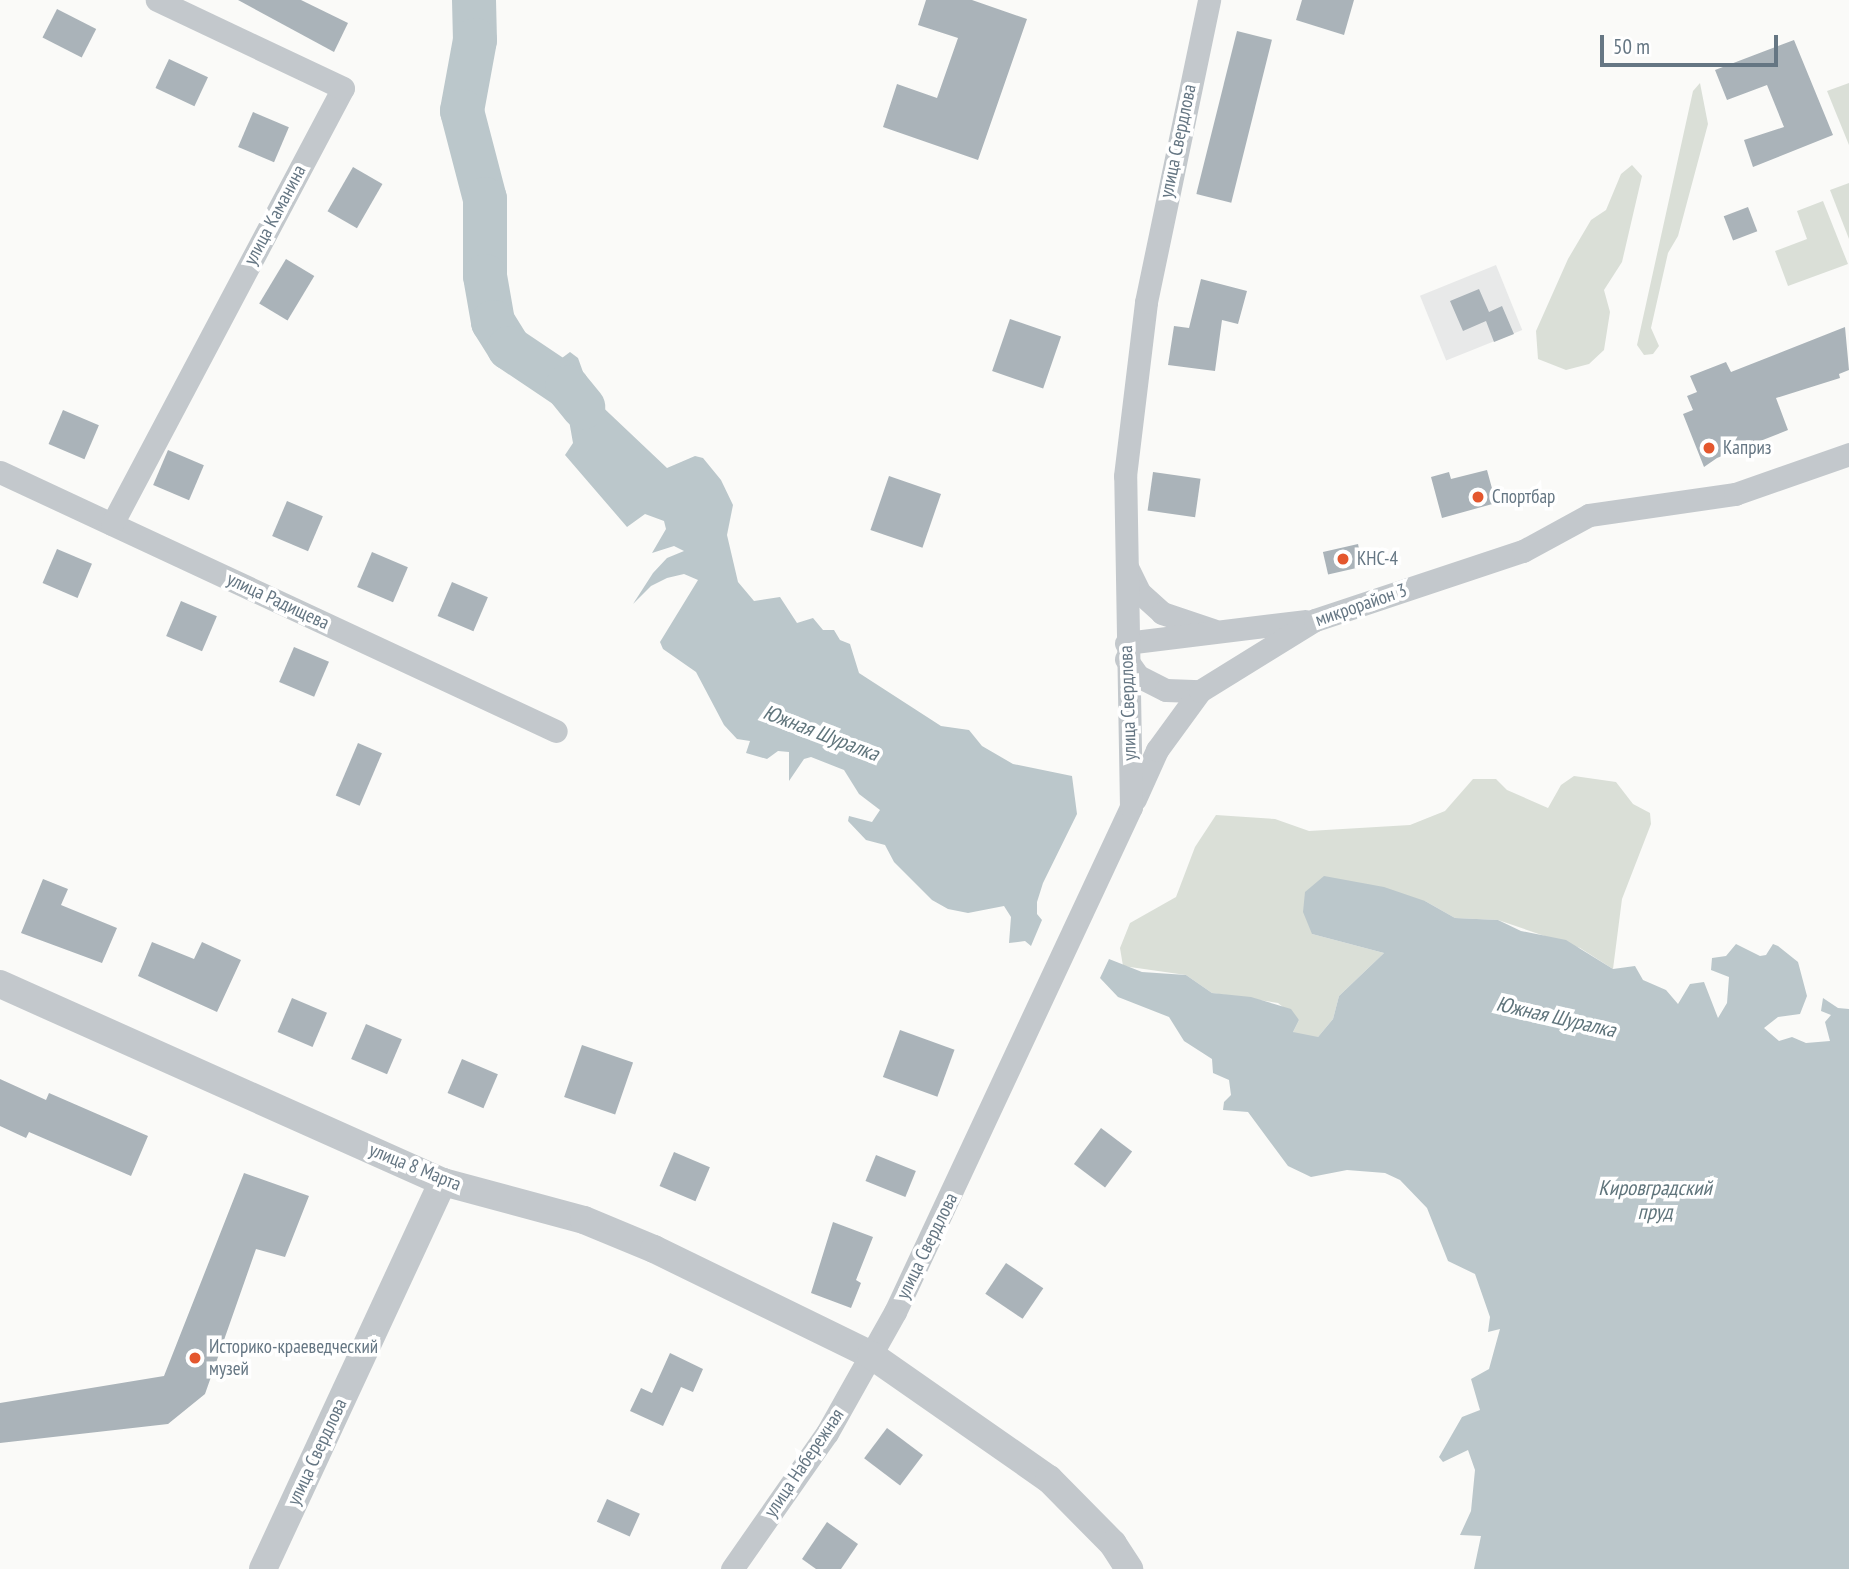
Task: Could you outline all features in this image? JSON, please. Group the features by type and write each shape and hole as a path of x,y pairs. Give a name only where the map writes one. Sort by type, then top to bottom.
{"street":[{"name":"улица Каманина","path":"112,524 342,88 157,0"},
{"name":"улица Свердлова","path":"871,1355 923,1258 1131,807 1126,651 1125,476 1146,302 1209,0"},
{"name":"микрорайон 3","path":"1131,807 1157,750 1200,691 1315,620 1523,551 1578,520 1606,510 1680,505 1735,494 1849,454"},
{"name":"улица Радищева","path":"0,472 556,731"},
{"path":"1125,562 1139,592 1162,613 1219,632"},
{"path":"1200,691 1166,690 1138,676 1126,651 1219,632 1315,620"},
{"name":"улица 8 Марта","path":"0,984 443,1182 584,1220 871,1355 1049,1479 1113,1544 1129,1569"},
{"name":"улица Свердлова","path":"263,1569 443,1182"},
{"name":"улица Набережная","path":"732,1569 827,1433 871,1355"}],"shaded area":[{"path":"1700,83 1708,124 1678,236 1668,253 1651,328 1659,346 1653,354 1644,355 1637,345 1693,91"},
{"path":"1849,83 1849,145 1827,91"},
{"path":"1632,165 1642,176 1622,262 1604,290 1610,312 1604,350 1589,364 1566,370 1538,359 1536,331 1568,259 1591,220 1606,210 1621,174"},
{"path":"1849,183 1849,239 1830,190"},
{"path":"1823,201 1848,264 1788,286 1775,251 1807,239 1797,211"},
{"path":"1496,265 1522,330 1446,361 1420,296"},
{"path":"1574,776 1616,782 1633,804 1650,813 1651,824 1622,899 1613,969 1580,948 1498,920 1455,918 1425,901 1312,934 1384,953 1339,996 1333,1019 1318,1037 1303,1038 1293,1032 1299,1020 1278,1003 1212,993 1186,975 1123,966 1120,948 1130,923 1176,897 1195,847 1216,815 1275,819 1309,831 1410,825 1445,811 1473,779 1496,779 1507,790 1548,808 1561,785"}],"water":[{"path":"570,352 578,358 592,397 667,468 695,456 703,458 721,480 733,505 727,535 738,582 754,601 780,597 797,623 813,618 823,630 834,630 840,640 850,644 859,673 941,726 969,730 982,746 1013,764 1072,776 1077,814 1043,883 1037,902 1037,914 1042,920 1031,946 1025,941 1009,943 1011,917 1004,906 968,913 948,909 932,900 894,862 885,845 866,840 848,821 849,816 872,822 880,810 859,794 844,770 811,757 804,759 789,781 789,752 778,751 767,759 746,753 750,741 737,739 724,725 696,672 663,649 660,642 698,580 684,574 667,578 651,586 633,604 653,573 667,558 684,551 674,546 652,553 666,529 664,521 645,514 627,527 565,455 573,443 567,409 537,367 564,369 562,358"},
{"name":"Кировградский пруд","path":"1324,876 1384,887 1425,901 1455,918 1498,920 1521,931 1566,940 1613,969 1635,966 1643,980 1666,990 1678,1004 1690,984 1704,982 1718,1018 1727,1003 1729,977 1711,970 1712,958 1726,956 1736,944 1760,956 1766,955 1773,944 1798,962 1807,996 1800,1014 1778,1017 1764,1028 1779,1041 1792,1037 1806,1043 1830,1041 1825,1022 1831,1015 1821,1011 1823,998 1838,1008 1849,1009 1849,1569 1474,1569 1481,1536 1460,1535 1471,1511 1475,1470 1468,1450 1443,1462 1439,1457 1462,1417 1480,1410 1471,1379 1489,1369 1500,1329 1488,1332 1490,1317 1475,1274 1448,1261 1427,1208 1400,1180 1385,1173 1347,1170 1311,1177 1288,1166 1248,1112 1223,1110 1224,1102 1231,1095 1229,1080 1213,1073 1212,1059 1184,1041 1169,1017 1118,997 1100,978 1109,959 1142,972 1186,975 1212,993 1251,997 1291,1009 1299,1020 1293,1032 1318,1037 1333,1019 1339,996 1384,953 1312,934 1303,912 1305,892"}],"building":[{"path":"238,0 301,0 348,23 334,52"},
{"path":"926,0 972,0 1027,19 978,160 883,127 897,84 937,98 958,38 918,25"},
{"path":"1302,0 1354,0 1344,35 1296,20"},
{"path":"57,9 96,29 82,57 42,38"},
{"path":"1237,31 1272,40 1231,203 1196,194"},
{"path":"1794,40 1833,135 1753,167 1744,140 1784,127 1767,85 1727,100 1715,70"},
{"path":"169,59 208,77 194,106 155,88"},
{"path":"253,112 289,127 274,162 238,147"},
{"path":"353,167 382,184 357,228 328,211"},
{"path":"1748,207 1757,231 1733,241 1724,216"},
{"path":"286,259 314,276 288,321 259,304"},
{"path":"1201,279 1247,291 1238,324 1222,320 1215,371 1168,365 1174,326 1189,328"},
{"path":"1479,289 1489,312 1502,306 1514,334 1494,342 1486,321 1463,331 1450,301"},
{"path":"1010,319 1061,337 1043,389 992,371"},
{"path":"1845,327 1849,370 1839,374 1840,378 1776,398 1788,430 1717,458 1704,467 1683,414 1693,410 1687,396 1697,392 1690,376 1726,362 1731,372"},
{"path":"63,410 99,425 84,459 49,444"},
{"path":"168,450 204,465 189,500 153,485"},
{"path":"1487,470 1496,503 1442,518 1431,477 1449,472 1451,479"},
{"path":"1153,472 1201,479 1195,517 1148,511"},
{"path":"889,476 941,494 922,548 870,530"},
{"path":"287,501 323,516 308,551 272,536"},
{"name":"КНС-4","path":"1358,544 1363,566 1328,575 1323,552"},
{"path":"57,549 92,564 78,598 43,583"},
{"path":"372,552 408,567 393,602 357,587"},
{"path":"452,582 488,597 473,631 438,616"},
{"path":"181,601 217,616 202,651 166,636"},
{"path":"294,647 329,662 314,697 279,682"},
{"path":"358,743 382,753 360,806 336,795"},
{"path":"43,879 68,889 61,905 117,928 102,963 21,933"},
{"path":"152,942 194,959 202,942 241,960 217,1012 138,976"},
{"path":"292,998 327,1013 313,1047 278,1032"},
{"path":"366,1024 402,1039 387,1074 351,1059"},
{"path":"900,1030 955,1050 937,1097 883,1077"},
{"path":"582,1045 633,1063 615,1115 564,1097"},
{"path":"462,1059 498,1074 483,1108 448,1093"},
{"path":"0,1079 46,1100 49,1093 148,1136 131,1176 29,1132 26,1138 0,1126"},
{"path":"1101,1128 1132,1151 1105,1187 1074,1164"},
{"path":"674,1152 710,1167 695,1201 660,1186"},
{"path":"876,1155 916,1171 905,1197 866,1181"},
{"path":"244,1173 309,1196 285,1257 256,1249 205,1394 168,1424 0,1443 0,1403 164,1376"},
{"path":"833,1222 873,1237 856,1280 861,1283 851,1308 811,1293"},
{"path":"1006,1263 1043,1288 1023,1319 985,1294"},
{"path":"670,1353 703,1369 693,1392 681,1387 663,1426 630,1411 641,1388 652,1393"},
{"path":"887,1428 923,1455 900,1485 864,1458"},
{"path":"607,1499 640,1514 630,1536 597,1522"},
{"path":"827,1522 858,1544 841,1569 816,1569 802,1559"}],"waterway":[{"name":"Южная Шуралка","path":"474,0 475,40 462,111 485,199 485,276 493,322 509,348 567,387 583,407"}],"place":[{"name":"Каприз","path":"1709,448"},
{"name":"Спортбар","path":"1478,497"},
{"name":"КНС-4","path":"1343,559"},
{"name":"Историко-краеведческий музей","path":"195,1358"}]}
